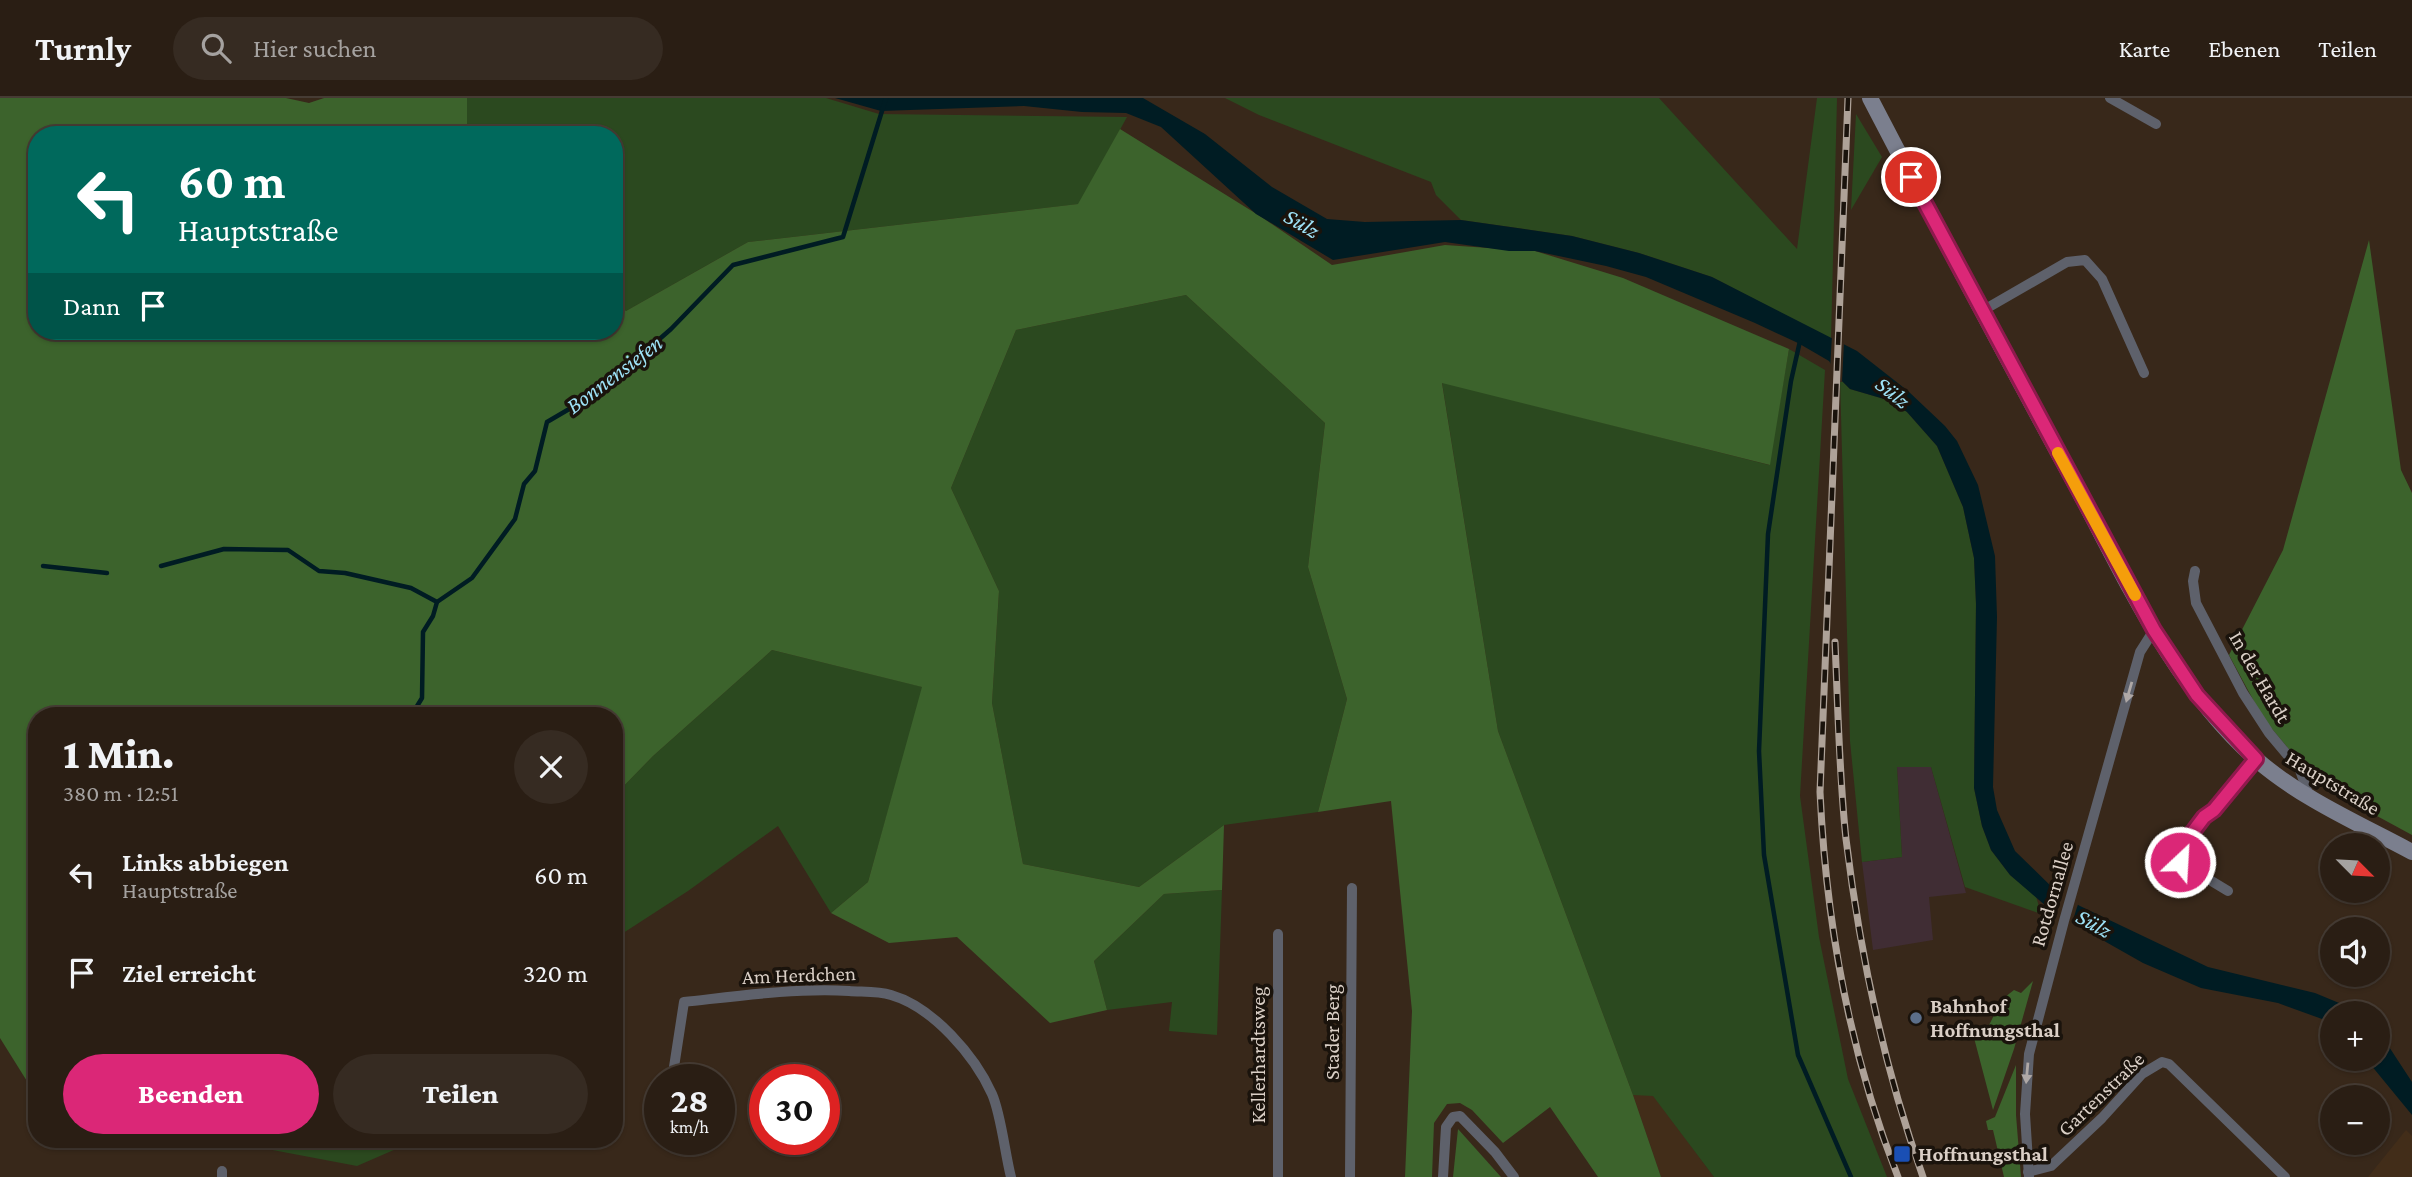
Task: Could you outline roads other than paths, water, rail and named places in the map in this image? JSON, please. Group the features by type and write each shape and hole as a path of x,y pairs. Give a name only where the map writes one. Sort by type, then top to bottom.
{"main road":[{"name":"Hauptstraße","path":"1870,98 2154,630 2197,695 2256,759 2309,796 2412,852"}],"street":[{"path":"2110,98 2156,124"},
{"path":"1982,311 2067,262 2085,260 2102,279 2144,373"},
{"name":"In der Hardt","path":"2195,571 2193,581 2196,603 2243,693 2269,733 2301,770 2309,796"},
{"name":"Rotdornallee","path":"2028,1175 2025,1114 2029,1054 2140,652 2154,630"},
{"path":"2228,891 2180,862 2180,849 2204,817 2214,810 2256,759"},
{"name":"Stader Berg","path":"1350,1177 1352,888"},
{"name":"Kellerhardtsweg","path":"1278,934 1278,1177"},
{"name":"Am Herdchen","path":"674,1064 684,1002 825,990 892,995 917,1008 942,1027 963,1048 980,1071 993,1097 1011,1177"},
{"name":"Gartenstraße","path":"2028,1175 2051,1166 2063,1156 2142,1074 2162,1062 2169,1064 2285,1177"},
{"path":"1443,1177 1446,1127 1453,1117 1460,1116 1495,1152 1514,1177"}],"water":[{"name":"Sülz","path":"835,98 1143,98 1205,134 1272,187 1327,219 1365,222 1461,220 1572,236 1639,253 1712,277 1857,351 1908,391 1945,426 1957,441 1978,485 1995,556 1997,617 1993,787 1997,810 2015,851 2059,894 2208,967 2315,993 2334,1001 2320,1001 2320,1018 2278,1003 2201,988 2143,963 2053,912 2010,875 1991,850 1982,826 1974,788 1976,604 1974,558 1963,507 1937,446 1907,412 1891,401 1850,389 1829,361 1755,323 1646,277 1535,251 1509,251 1445,242 1333,260 1256,214 1161,127 1126,113 1024,106 881,111"},
{"path":"2390,1048 2412,1082 2412,1115 2390,1085 2376,1071 2390,1071"}],"waterway":[{"name":"Bonnensiefen","path":"416,707 422,698 423,632 433,616 437,602 472,578 515,519 524,484 535,471 547,422 600,391 671,329 733,265 843,237 886,98"},
{"path":"1800,341 1791,381 1768,534 1759,751 1764,855 1798,1055 1851,1177"},
{"path":"161,566 224,549 288,550 319,571 345,573 411,588 437,602"},
{"path":"43,566 107,573"}],"railway":[{"path":"1848,98 1820,792 1828,890 1843,987 1866,1084 1898,1177"},
{"path":"1835,642 1844,815 1858,925 1885,1052 1923,1177"}],"place":[{"name":"Bahnhof Hoffnungsthal","path":"1916,1018"},
{"name":"Hoffnungsthal","path":"1902,1154"}]}
